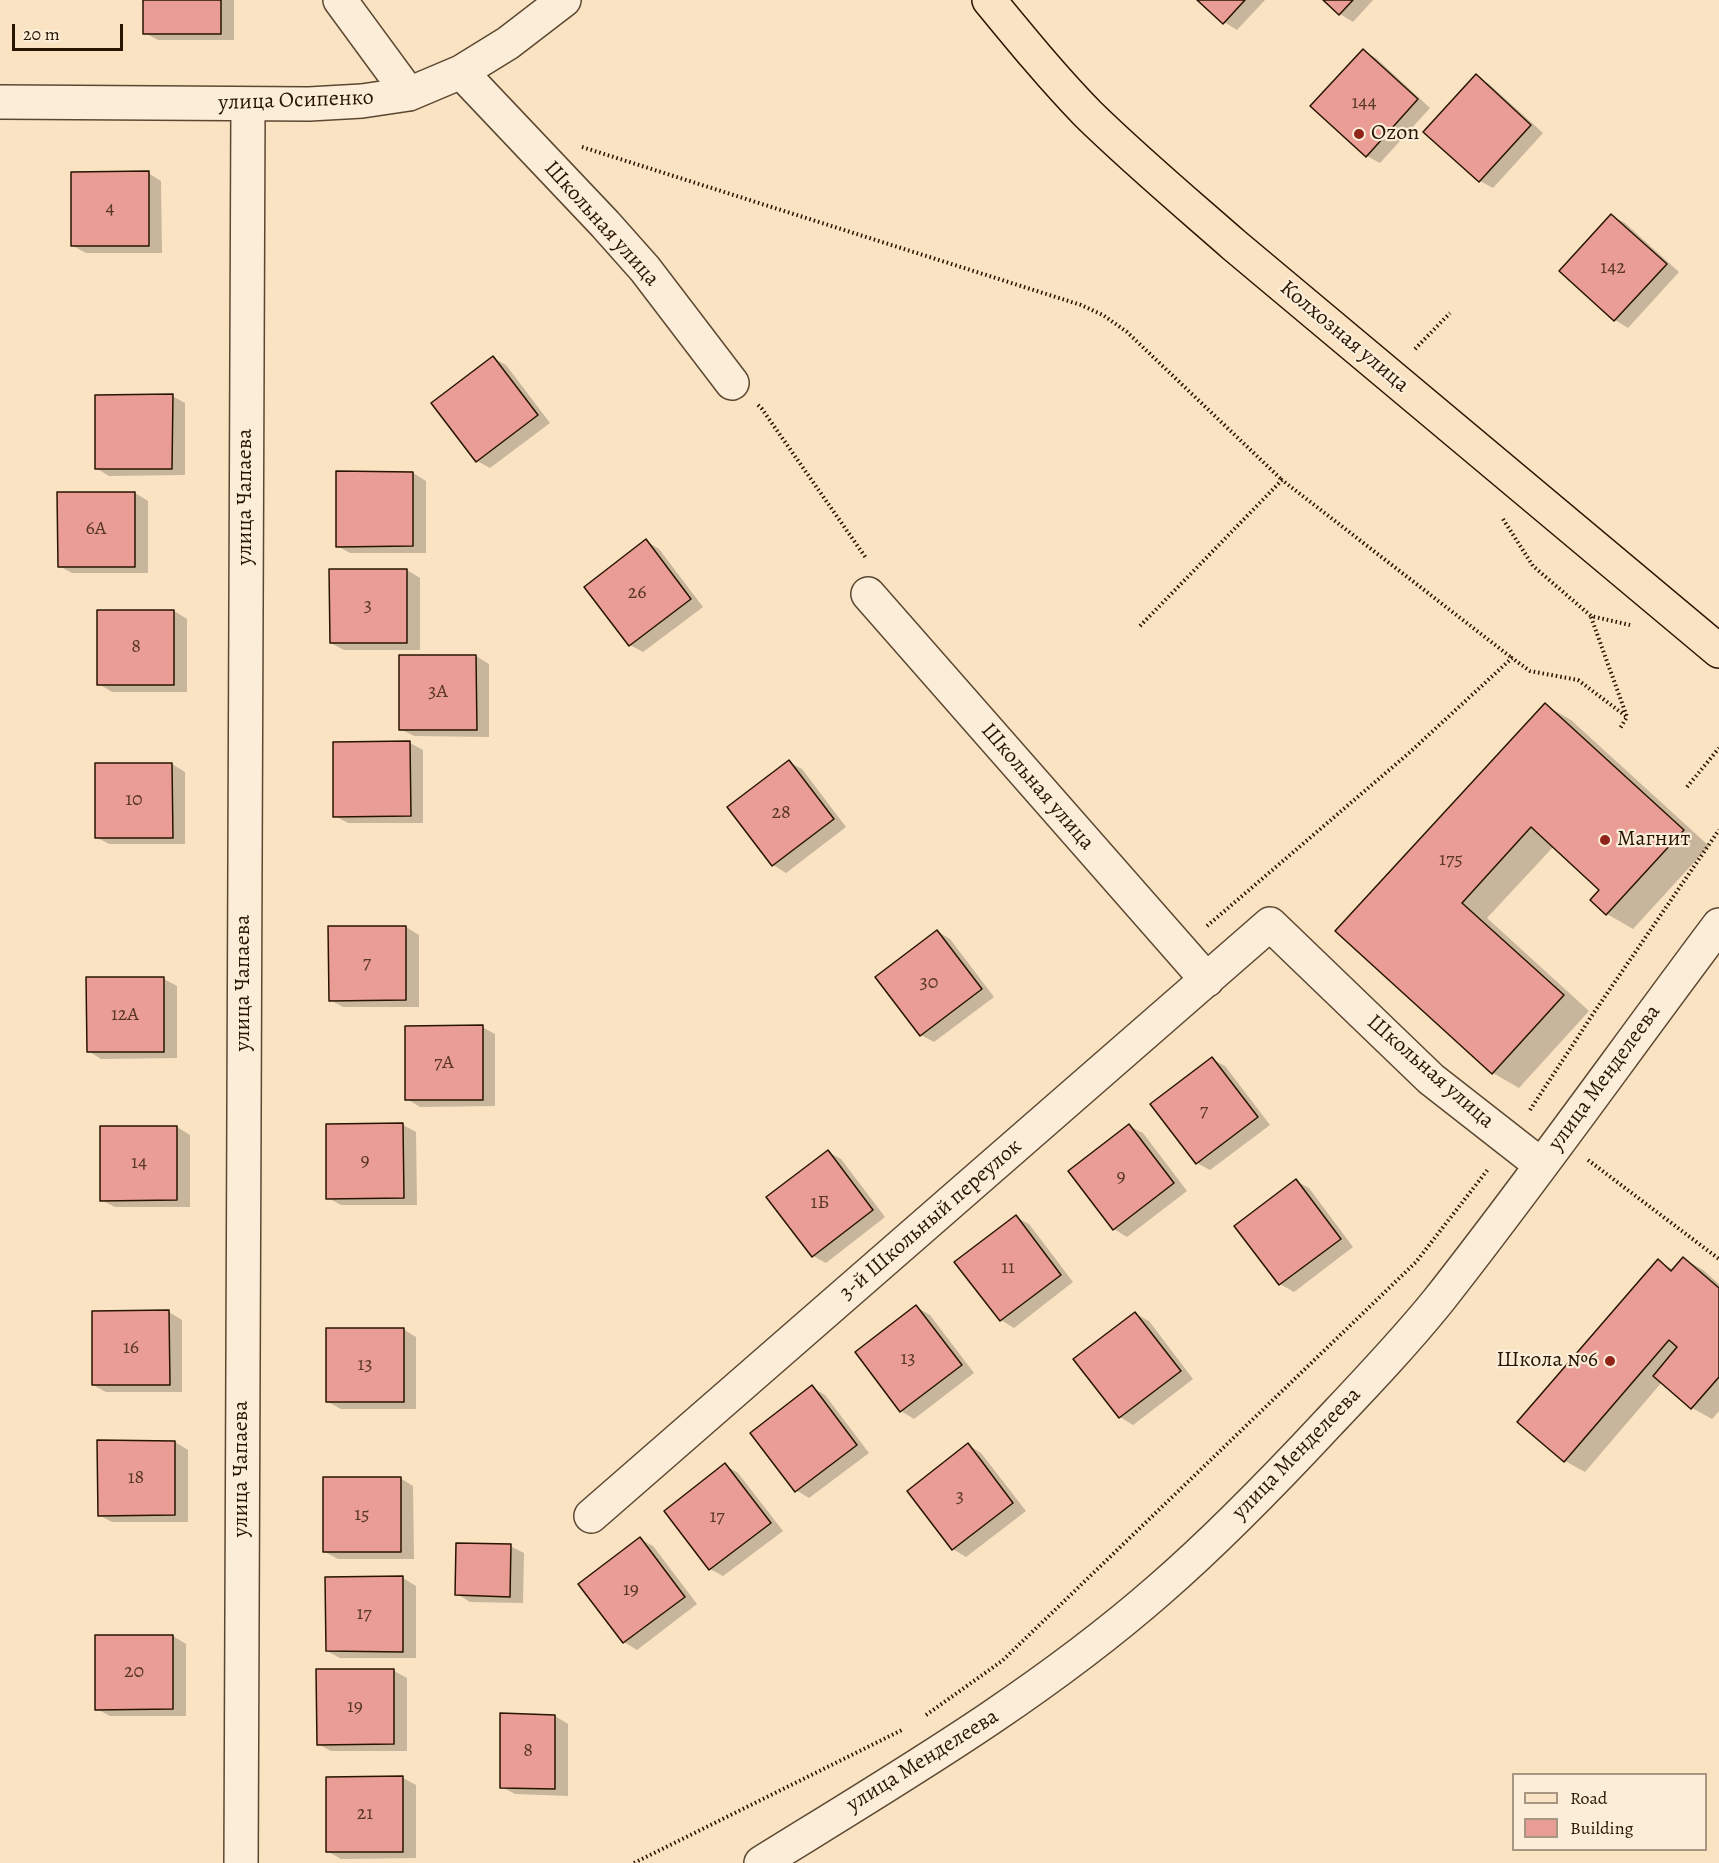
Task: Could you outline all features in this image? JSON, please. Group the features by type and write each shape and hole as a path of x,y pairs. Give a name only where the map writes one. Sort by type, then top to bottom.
{"main road":[{"name":"Колхозная улица","path":"989,0 1030,50 1088,113 1166,186 1719,651"}],"street":[{"path":"340,0 409,94"},
{"name":"улица Осипенко","path":"0,102 309,104 352,102 409,94 461,72 508,43 564,0"},
{"name":"Школьная улица","path":"461,72 645,269 732,383"},
{"name":"улица Чапаева","path":"241,1863 248,104"},
{"name":"Школьная улица","path":"868,594 1207,980"},
{"name":"Школьная улица","path":"1270,924 1431,1079 1541,1165"},
{"name":"3-й Школьный переулок","path":"591,1516 1270,924"},
{"name":"улица Менделеева","path":"761,1863 1007,1708 1093,1645 1160,1590 1234,1519 1376,1372 1437,1302 1561,1139 1719,924"}],"path":[{"path":"577,145 1081,305 1103,315 1127,332 1282,480 1512,658 1530,671 1578,680 1627,717"},
{"path":"732,383 762,409 868,561 868,594"},
{"path":"1140,626 1282,480"},
{"path":"1591,616 1627,717"},
{"path":"1180,949 1408,753 1512,658"},
{"path":"1619,730 1627,717"},
{"path":"1687,787 1719,748"},
{"path":"916,1721 1002,1661 1416,1262 1509,1141 1719,830"},
{"path":"1561,1139 1719,1259"},
{"path":"634,1863 907,1728"}],"building":[{"path":"143,0 221,0 221,34 143,34"},
{"path":"1197,0 1245,0 1223,24"},
{"path":"1323,0 1353,0 1339,15"},
{"path":"1363,49 1418,99 1366,157 1310,106"},
{"path":"1476,74 1531,125 1479,182 1423,132"},
{"path":"149,171 149,246 71,246 71,172"},
{"path":"1611,214 1667,264 1614,321 1559,271"},
{"path":"493,356 538,415 476,462 431,403"},
{"path":"173,394 172,469 95,469 95,395"},
{"path":"336,471 413,472 413,546 336,547"},
{"path":"57,492 135,492 135,567 58,567"},
{"path":"646,539 691,599 629,646 584,587"},
{"path":"329,569 407,569 407,643 330,643"},
{"path":"97,610 174,610 174,685 97,685"},
{"path":"399,655 476,655 477,730 399,730"},
{"path":"1545,703 1684,830 1606,915 1590,900 1599,890 1531,827 1462,903 1564,995 1492,1074 1335,931"},
{"path":"410,741 411,816 333,817 333,742"},
{"path":"789,760 834,819 772,866 727,807"},
{"path":"95,763 172,763 173,838 95,838"},
{"path":"328,926 406,926 406,1000 329,1001"},
{"path":"937,930 982,989 920,1036 875,977"},
{"path":"86,977 164,977 164,1052 87,1052"},
{"path":"483,1025 483,1100 405,1100 405,1026"},
{"path":"1212,1057 1258,1117 1196,1164 1150,1104"},
{"path":"403,1123 404,1198 326,1199 326,1124"},
{"path":"1129,1124 1174,1183 1113,1230 1068,1171"},
{"path":"100,1126 177,1126 177,1200 100,1201"},
{"path":"828,1150 873,1210 812,1257 766,1197"},
{"path":"1296,1179 1341,1239 1279,1285 1234,1226"},
{"path":"1016,1215 1061,1275 1000,1321 954,1262"},
{"name":"Школа №6","path":"1683,1257 1719,1288 1719,1377 1691,1409 1653,1376 1677,1347 1669,1340 1564,1462 1517,1422 1658,1259 1671,1271"},
{"path":"916,1305 962,1365 900,1412 855,1352"},
{"path":"169,1310 170,1385 92,1385 92,1311"},
{"path":"1135,1312 1181,1371 1119,1418 1073,1359"},
{"path":"326,1328 404,1328 404,1402 326,1402"},
{"path":"812,1385 857,1445 795,1492 750,1433"},
{"path":"97,1440 175,1441 175,1515 98,1516"},
{"path":"968,1443 1013,1503 952,1550 907,1491"},
{"path":"725,1463 771,1523 709,1570 664,1511"},
{"path":"323,1477 401,1477 401,1552 323,1552"},
{"path":"640,1537 685,1597 623,1643 578,1584"},
{"path":"456,1543 511,1544 510,1597 455,1595"},
{"path":"403,1576 403,1652 326,1651 325,1577"},
{"path":"95,1635 173,1635 173,1709 95,1710"},
{"path":"316,1669 394,1669 394,1744 317,1745"},
{"path":"500,1713 555,1715 555,1789 500,1788"},
{"path":"403,1776 403,1852 326,1852 326,1777"}],"place":[{"name":"Ozon","path":"1359,134"},
{"name":"Магнит","path":"1605,840"},
{"name":"Школа №6","path":"1610,1361"}]}
